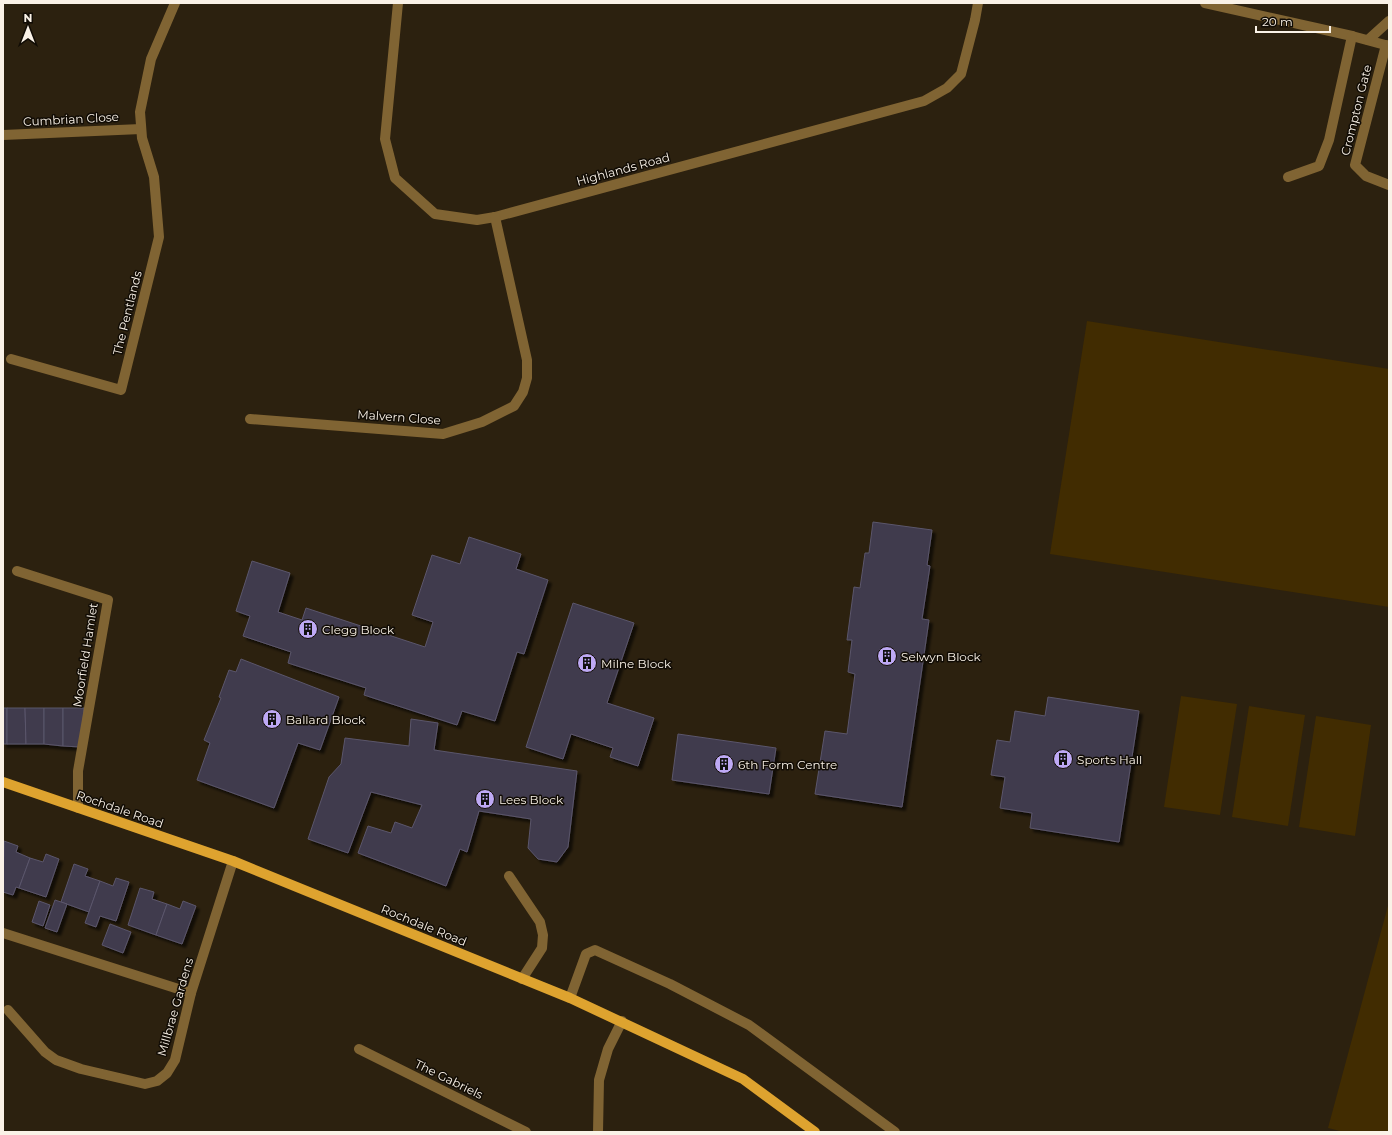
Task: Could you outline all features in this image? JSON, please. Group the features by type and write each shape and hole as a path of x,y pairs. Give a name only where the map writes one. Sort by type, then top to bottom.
{"main road":[{"name":"Rochdale Road","path":"3,782 233,860 570,998 743,1079 815,1132"}],"street":[{"path":"141,129 140,112 152,59 175,3"},
{"name":"Highlands Road","path":"398,3 385,139 395,178 435,214 477,220 495,217 924,101 947,88 961,74 974,27 978,3"},
{"path":"1205,3 1388,45"},
{"path":"1368,40 1389,22"},
{"path":"1288,177 1319,166 1329,140 1352,36"},
{"name":"Crompton Gate","path":"1388,45 1355,165 1366,176 1389,185"},
{"name":"Cumbrian Close","path":"3,135 141,129"},
{"name":"The Pentlands","path":"11,359 121,390 159,237 154,177 141,129"},
{"name":"Malvern Close","path":"250,419 443,434 482,422 514,406 523,392 527,378 528,360 495,217"},
{"name":"Moorfield Hamlet","path":"17,572 108,600 78,771 78,808"},
{"name":"Millbrae Gardens","path":"8,1010 45,1052 56,1060 81,1069 145,1084 157,1081 167,1073 175,1060 191,993 233,860"},
{"path":"509,876 540,922 543,935 542,948 522,979"},
{"path":"3,933 191,993"},
{"path":"570,998 586,954 595,950 670,984 749,1025 895,1132"},
{"path":"598,1132 599,1080 608,1049 622,1022"},
{"name":"The Gabriels","path":"359,1049 526,1132"}],"shaded area":[{"path":"1087,321 1389,369 1389,607 1050,554"},
{"path":"1181,696 1237,704 1220,815 1164,807"},
{"path":"1249,706 1305,715 1288,826 1232,817"},
{"path":"1316,716 1371,725 1355,836 1299,827"},
{"path":"1389,902 1389,1132 1344,1132 1328,1128"}],"building":[{"name":"Selwyn Block","path":"873,522 932,530 927,565 930,566 922,619 929,620 902,807 815,794 825,731 847,734 855,674 848,672 852,640 847,640 854,587 860,588 865,553 869,553"},
{"name":"Clegg Block","path":"469,537 521,554 516,569 548,580 524,654 517,652 495,721 462,711 457,725 364,695 366,688 288,663 291,652 243,636 250,616 236,611 252,561 290,573 278,612 302,620 306,608 425,647 433,622 412,615 432,555 460,564"},
{"name":"Milne Block","path":"573,603 634,623 607,703 654,718 638,766 610,757 613,748 571,734 563,759 526,747"},
{"name":"Ballard Block","path":"241,659 339,697 320,750 298,743 274,808 197,780 210,743 204,740 221,698 219,697 229,670 236,672"},
{"name":"Sports Hall","path":"1048,697 1139,711 1119,842 1030,828 1032,813 1000,808 1005,777 991,775 997,740 1010,742 1015,711 1045,716"},
{"path":"3,708 7,708 7,744 3,744"},
{"path":"7,708 25,708 26,744 7,744"},
{"path":"25,708 44,708 44,744 26,744"},
{"path":"44,708 63,708 63,746 44,744"},
{"path":"63,708 84,708 81,747 63,746"},
{"name":"Lees Block","path":"411,719 438,723 434,750 577,771 568,847 557,862 538,859 528,848 531,819 479,811 467,852 460,849 446,886 358,853 368,826 391,833 395,822 412,828 422,805 371,792 348,853 308,839 329,777 341,764 345,738 409,746"},
{"name":"6th Form Centre","path":"678,734 776,748 769,794 672,780"},
{"path":"4,841 18,846 16,852 30,858 19,888 16,887 13,895 3,892"},
{"path":"46,854 59,859 46,897 19,888 30,858 43,862"},
{"path":"74,864 88,869 85,876 100,881 89,912 61,902"},
{"path":"116,878 129,882 116,921 100,916 96,927 85,923 100,881 113,886"},
{"path":"140,888 154,892 152,899 167,904 156,935 128,925"},
{"path":"55,900 67,904 57,932 45,928"},
{"path":"39,901 50,905 43,926 32,922"},
{"path":"183,901 196,906 182,944 156,935 167,904 180,909"},
{"path":"110,924 131,932 123,953 102,945"}],"place":[{"name":"Clegg Block","path":"308,629"},
{"name":"Selwyn Block","path":"887,656"},
{"name":"Milne Block","path":"587,663"},
{"name":"Ballard Block","path":"272,719"},
{"name":"Sports Hall","path":"1063,759"},
{"name":"6th Form Centre","path":"724,764"},
{"name":"Lees Block","path":"485,799"}]}
